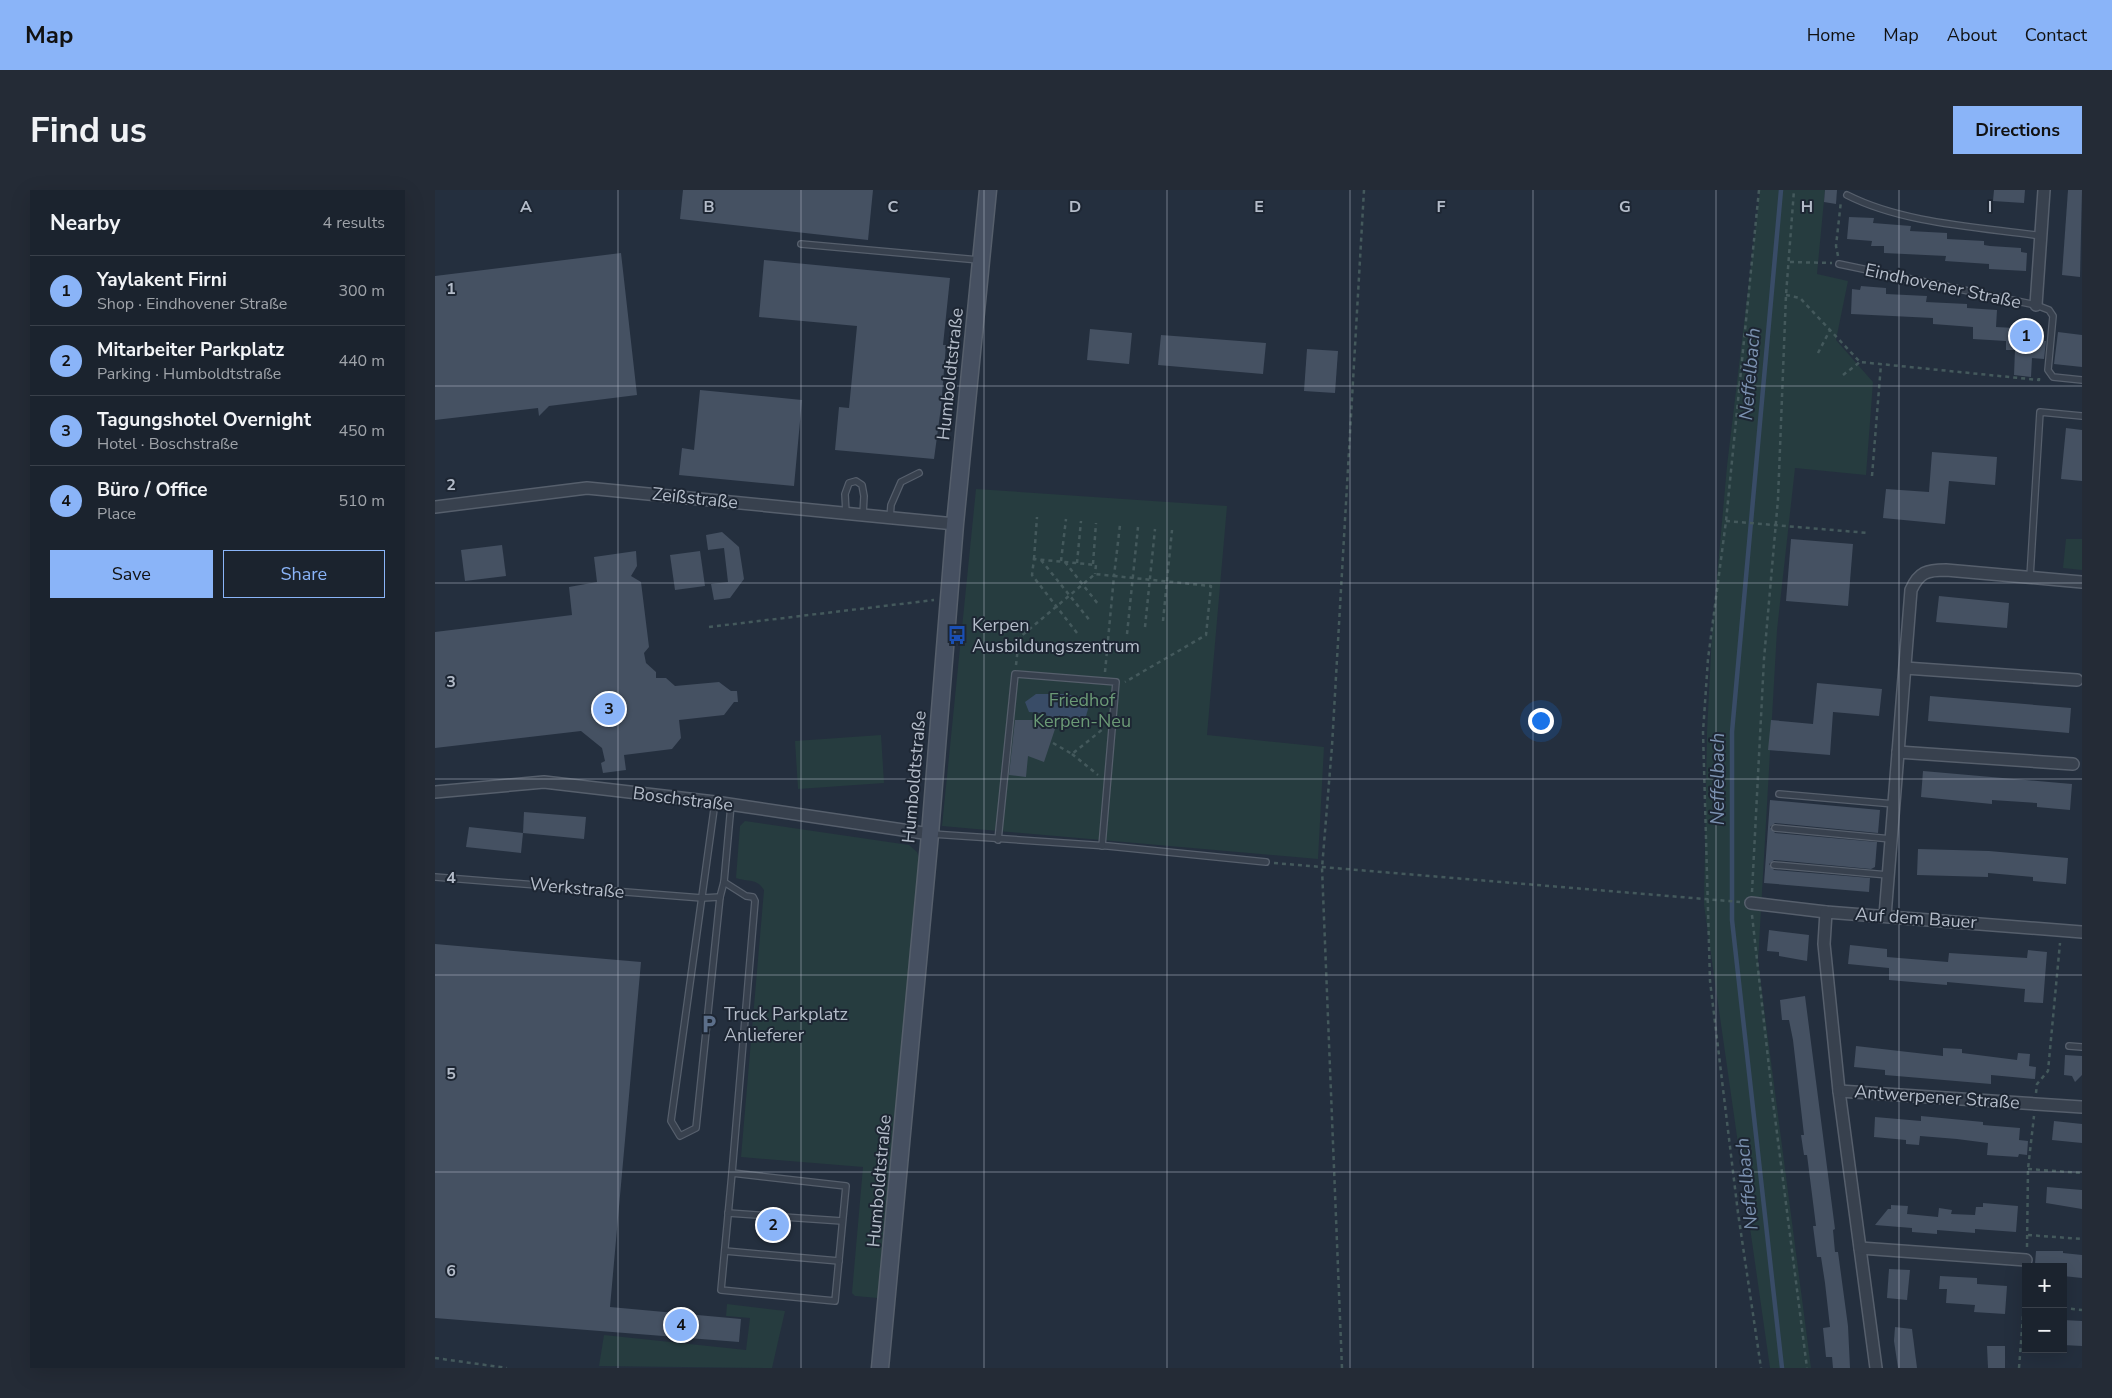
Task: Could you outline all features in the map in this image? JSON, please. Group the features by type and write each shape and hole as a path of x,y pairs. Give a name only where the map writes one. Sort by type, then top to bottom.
{"street":[{"name":"Humboldtstraße","path":"880,1368 930,834 955,524 988,190"},
{"name":"Eindhovener Straße","path":"2036,306 2044,190"},
{"name":"Zeißstraße","path":"435,507 587,488 955,524"},
{"path":"1885,916 1911,590 1922,573 1928,570 2082,582"},
{"path":"1905,668 2077,680"},
{"path":"1898,752 2073,764"},
{"name":"Boschstraße","path":"435,792 544,782 715,802 930,834"},
{"name":"Auf dem Bauer","path":"1751,903 1827,912 2082,932"},
{"name":"Antwerpener Straße","path":"1827,912 1824,944 1839,1091 1876,1368"},
{"name":"Antwerpener Straße","path":"1839,1091 2082,1107"},
{"path":"1860,1248 2027,1260"}],"lane":[{"path":"1845,195 1870,207 1945,222 2042,236"},
{"path":"801,244 981,260"},
{"name":"Eindhovener Straße","path":"1839,264 2036,306"},
{"path":"2036,306 2049,310 2053,316 2048,362 2050,374 2053,377 2082,380"},
{"path":"2030,577 2040,412 2082,416"},
{"path":"890,518 891,505 901,482 919,473"},
{"path":"846,513 846,488 849,483 856,481 862,485 863,515"},
{"path":"998,840 1015,674 1116,682 1102,846"},
{"path":"1779,794 1894,804"},
{"path":"715,802 671,1121 680,1136 695,1128 719,897 724,882 731,805"},
{"path":"1775,828 1891,838"},
{"path":"930,834 1102,846 1266,862"},
{"path":"1774,865 1888,875"},
{"name":"Werkstraße","path":"435,877 702,898 719,897"},
{"path":"724,882 746,896 753,897 755,901 733,1173 721,1290 835,1301 846,1186 733,1173"},
{"path":"2069,1046 2082,1047"},
{"path":"728,1213 842,1221"},
{"path":"725,1251 839,1262"}],"path":[{"path":"1342,1368 1322,868 1332,746 1364,190"},
{"path":"1759,190 1727,521 1708,659 1703,732 1706,899 1710,982 1738,1213 1761,1368"},
{"path":"1794,190 1764,659 1751,903 1772,1094 1807,1368"},
{"path":"1789,262 1839,264 1836,246 1845,195"},
{"path":"1786,295 1800,298 1860,362 2039,380 2040,371"},
{"path":"1818,353 1830,330"},
{"path":"1843,375 1860,362"},
{"path":"1872,476 1881,364"},
{"path":"1037,517 1032,575 1077,633"},
{"path":"1066,520 1063,562 1098,604"},
{"path":"1077,563 1081,521"},
{"path":"1727,521 1868,533"},
{"path":"1015,674 1019,638 1095,574 1096,565 1093,564 1096,523"},
{"path":"1104,681 1121,525"},
{"path":"1127,634 1138,527"},
{"path":"1145,627 1155,529"},
{"path":"1163,621 1172,530"},
{"path":"1034,558 1093,564"},
{"path":"1041,560 1091,622"},
{"path":"1095,574 1211,586 1206,635 1125,682 1116,682"},
{"path":"709,627 949,598"},
{"path":"1072,754 1111,723"},
{"path":"1053,743 1072,754 1107,781"},
{"path":"1266,862 1751,903"},
{"path":"2028,1169 2082,1174"},
{"path":"2028,1235 2082,1240"},
{"path":"2019,1368 2025,1308"},
{"path":"2067,1308 2082,1310"},
{"path":"435,1358 507,1368"}],"green space":[{"path":"1760,190 1825,190 1817,274 1848,281 1836,340 1873,382 1866,475 1795,468 1777,630 1758,962 1811,1368 1770,1368 1704,905 1707,732 1712,633 1727,466"},
{"name":"Friedhof Kerpen-Neu","path":"976,489 1227,506 1207,735 1324,747 1318,859 942,826"},
{"path":"2066,539 2082,539 2082,570 2063,568"},
{"path":"881,735 884,783 798,789 795,741"},
{"path":"745,821 909,845 917,852 921,863 881,1297 878,1298 855,1296 852,1293 863,1167 741,1157 764,890 755,882 736,878 740,826"},
{"path":"727,1304 785,1311 772,1368 599,1366 604,1335 746,1350 750,1318 726,1316"}],"water":[{"path":"1036,694 1066,694 1086,698 1088,709 1085,720 1074,726 1040,713 1029,712 1025,702"}],"building":[{"path":"683,190 873,190 868,240 680,219"},
{"path":"1825,190 1837,190 1836,204 1824,202"},
{"path":"1994,190 2025,190 2024,203 1993,201"},
{"path":"2068,190 2082,190 2080,277 2062,275"},
{"path":"1849,217 1874,218 1873,223 1911,226 1910,231 1947,233 1947,239 1984,241 1984,245 2021,248 2021,252 2027,253 2026,271 1989,269 1989,264 1945,261 1946,256 1884,253 1884,246 1871,246 1872,241 1847,239"},
{"path":"621,253 637,395 549,406 539,416 538,408 435,420 435,276"},
{"path":"764,260 950,278 943,345 946,345 941,407 934,459 835,450 839,407 849,408 857,326 759,317"},
{"path":"1861,286 1886,288 1886,294 1927,296 1926,302 1967,304 1967,308 1997,310 1996,327 2033,329 2032,340 2046,341 2044,359 2032,358 2031,377 2014,375 2015,350 2006,350 2006,341 1973,339 1973,327 1933,324 1933,318 1851,314 1852,289 1860,290"},
{"path":"1090,329 1132,333 1129,364 1087,360"},
{"path":"2058,332 2082,335 2082,367 2054,364"},
{"path":"1161,335 1266,343 1263,374 1158,365"},
{"path":"1307,349 1338,351 1335,393 1304,391"},
{"path":"700,390 802,400 794,486 679,475 682,448 694,450"},
{"path":"2066,428 2082,430 2082,481 2061,479"},
{"path":"1932,452 1997,457 1995,485 1949,481 1945,524 1883,518 1886,489 1929,492"},
{"path":"722,532 739,547 744,579 730,598 714,600 711,584 728,582 724,548 708,550 706,535"},
{"path":"1791,539 1853,544 1848,606 1786,601"},
{"path":"502,545 506,576 465,581 461,550"},
{"path":"636,551 637,566 631,576 641,582 649,647 644,653 646,663 656,672 656,678 666,678 675,686 719,682 731,691 737,691 738,702 734,702 724,715 679,720 681,738 672,749 624,755 626,770 603,773 601,763 605,761 602,748 581,731 435,748 435,632 572,615 569,587 597,582 594,557"},
{"path":"700,551 705,586 675,590 670,555"},
{"path":"1939,596 2009,603 2007,628 1936,622"},
{"path":"1817,683 1882,689 1879,716 1833,712 1830,755 1768,750 1771,720 1813,724"},
{"path":"1930,696 2071,708 2069,733 1928,721"},
{"path":"1015,720 1037,720 1056,726 1044,762 1028,756 1026,777 1009,775"},
{"path":"1923,771 2072,784 2070,810 2037,807 2037,803 1992,800 1992,804 1921,797"},
{"path":"1770,800 1880,810 1878,833 1775,823 1770,827 1775,833 1877,842 1875,867 1871,869 1774,860 1769,864 1774,870 1870,878 1869,892 1764,883"},
{"path":"524,812 586,817 584,839 523,833"},
{"path":"469,827 523,833 521,853 466,847"},
{"path":"1918,849 1989,851 2068,858 2066,884 2033,881 2033,877 1988,873 1988,877 1917,875"},
{"path":"1769,930 1809,935 1807,961 1779,956 1779,952 1767,951"},
{"path":"435,944 641,962 610,1307 741,1319 739,1342 435,1318"},
{"path":"1850,945 1887,949 1887,957 1948,962 1949,953 2027,958 2028,950 2047,952 2043,1003 2024,1002 2025,989 1947,982 1947,985 1889,980 1889,968 1848,964"},
{"path":"1805,996 1835,1229 1833,1230 1835,1252 1838,1252 1848,1326 1850,1368 1833,1368 1832,1357 1826,1357 1823,1328 1830,1327 1825,1283 1821,1257 1817,1257 1813,1226 1816,1226 1807,1155 1804,1155 1801,1135 1804,1135 1793,1040 1789,1020 1782,1020 1780,1000"},
{"path":"1856,1046 1943,1056 1943,1048 1962,1049 1962,1053 2017,1060 2018,1053 2030,1054 2029,1066 2036,1067 2035,1079 1991,1075 1991,1084 1885,1075 1885,1070 1854,1067"},
{"path":"2065,1055 2082,1056 2082,1075 2075,1082 2072,1076 2064,1075"},
{"path":"1921,1116 1983,1122 1983,1125 2020,1128 2019,1140 2028,1141 2027,1155 2019,1154 2018,1157 1987,1155 1988,1143 1957,1139 1920,1136 1919,1145 1906,1144 1906,1140 1874,1137 1875,1117 1921,1121"},
{"path":"2054,1121 2082,1124 2082,1143 2052,1140"},
{"path":"2047,1187 2082,1190 2082,1209 2046,1203"},
{"path":"1983,1203 2018,1206 2016,1232 1975,1229 1975,1233 1937,1230 1937,1234 1912,1232 1912,1228 1875,1225 1888,1209 1891,1209 1891,1205 1908,1206 1907,1214 1938,1217 1939,1208 1952,1210 1951,1214 1975,1215 1976,1207 1983,1207"},
{"path":"2036,1251 2063,1251 2063,1253 2082,1255 2082,1278 2067,1276 2067,1263 2035,1263"},
{"path":"1889,1269 1910,1270 1907,1300 1887,1298"},
{"path":"1940,1276 1977,1278 1977,1284 2007,1286 2005,1314 1974,1312 1975,1305 1946,1303 1947,1289 1939,1289"},
{"path":"2067,1320 2082,1321 2082,1346 2067,1345"},
{"path":"1895,1327 1912,1329 1917,1368 1898,1368 1894,1341"},
{"path":"1987,1346 2005,1346 2005,1368 1988,1368"}],"waterway":[{"name":"Neffelbach","path":"1781,190 1732,732 1732,920 1782,1368"}],"place":[{"name":"Yaylakent Firni","path":"2026,336"},
{"name":"Kerpen Ausbildungszentrum","path":"957,635"},
{"name":"Tagungshotel Overnight","path":"609,709"},
{"name":"Truck Parkplatz Anlieferer","path":"709,1024"},
{"name":"Mitarbeiter Parkplatz","path":"773,1225"},
{"name":"Büro / Office","path":"681,1325"}]}
